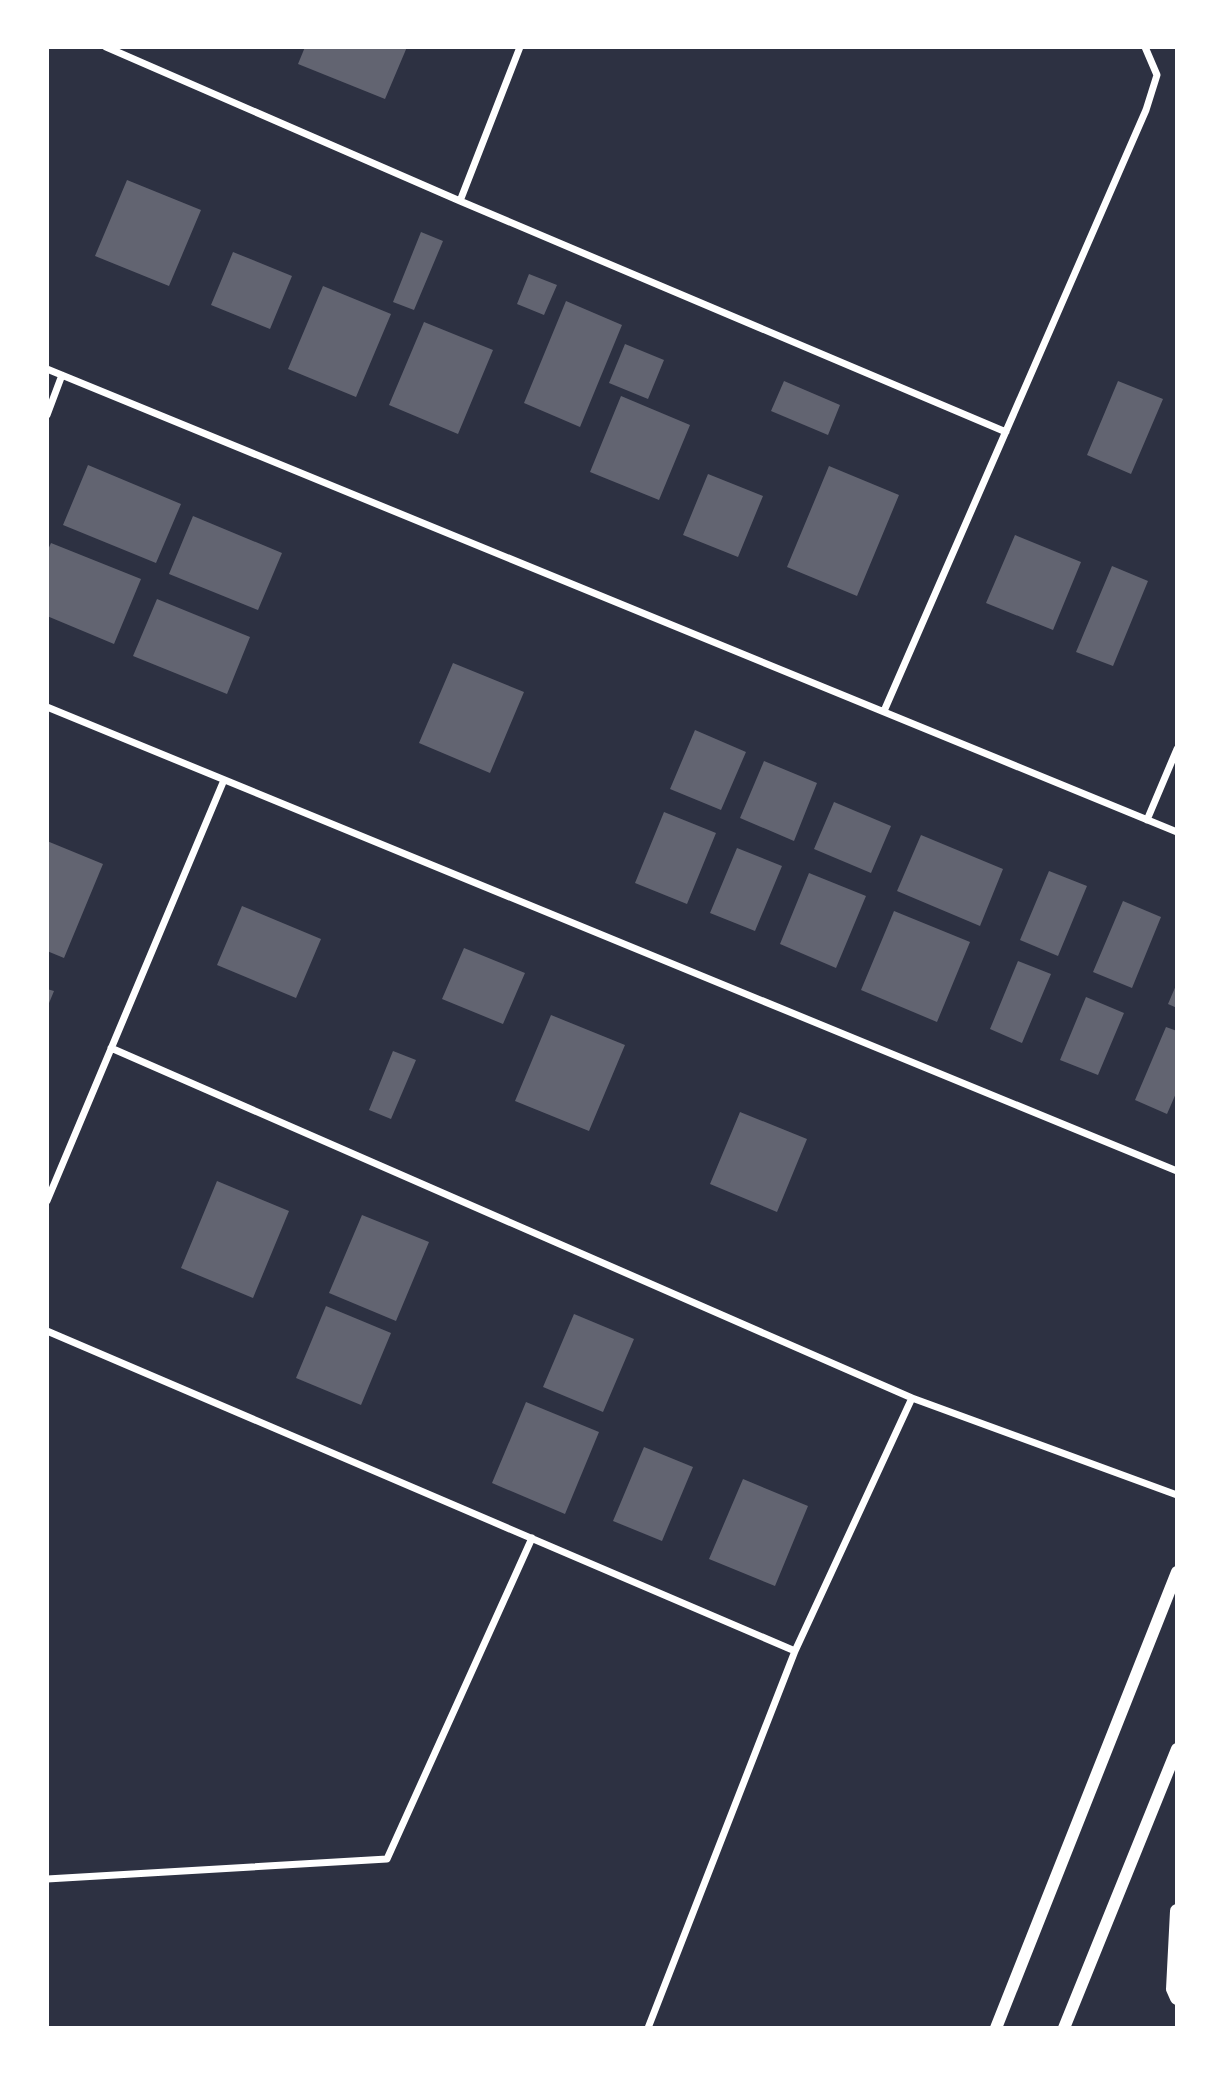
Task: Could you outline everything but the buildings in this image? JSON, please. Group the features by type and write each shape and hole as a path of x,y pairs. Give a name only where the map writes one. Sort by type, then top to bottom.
{"main road":[{"path":"1177,1911 1172,1989 1177,1998"}],"street":[{"path":"106,47 460,201 1006,432"},
{"path":"460,201 520,47"},
{"path":"884,711 1146,110 1157,75 1144,47"},
{"path":"47,369 1177,832"},
{"path":"47,415 62,375"},
{"path":"47,707 1177,1171"},
{"path":"1147,820 1177,749"},
{"path":"47,1201 224,780"},
{"path":"111,1048 912,1398 1177,1495"},
{"path":"47,1331 795,1651"},
{"path":"648,2028 795,1651 912,1398"},
{"path":"47,1879 387,1859 532,1538"},
{"path":"996,2028 1177,1572"},
{"path":"1064,2028 1177,1749"}]}
